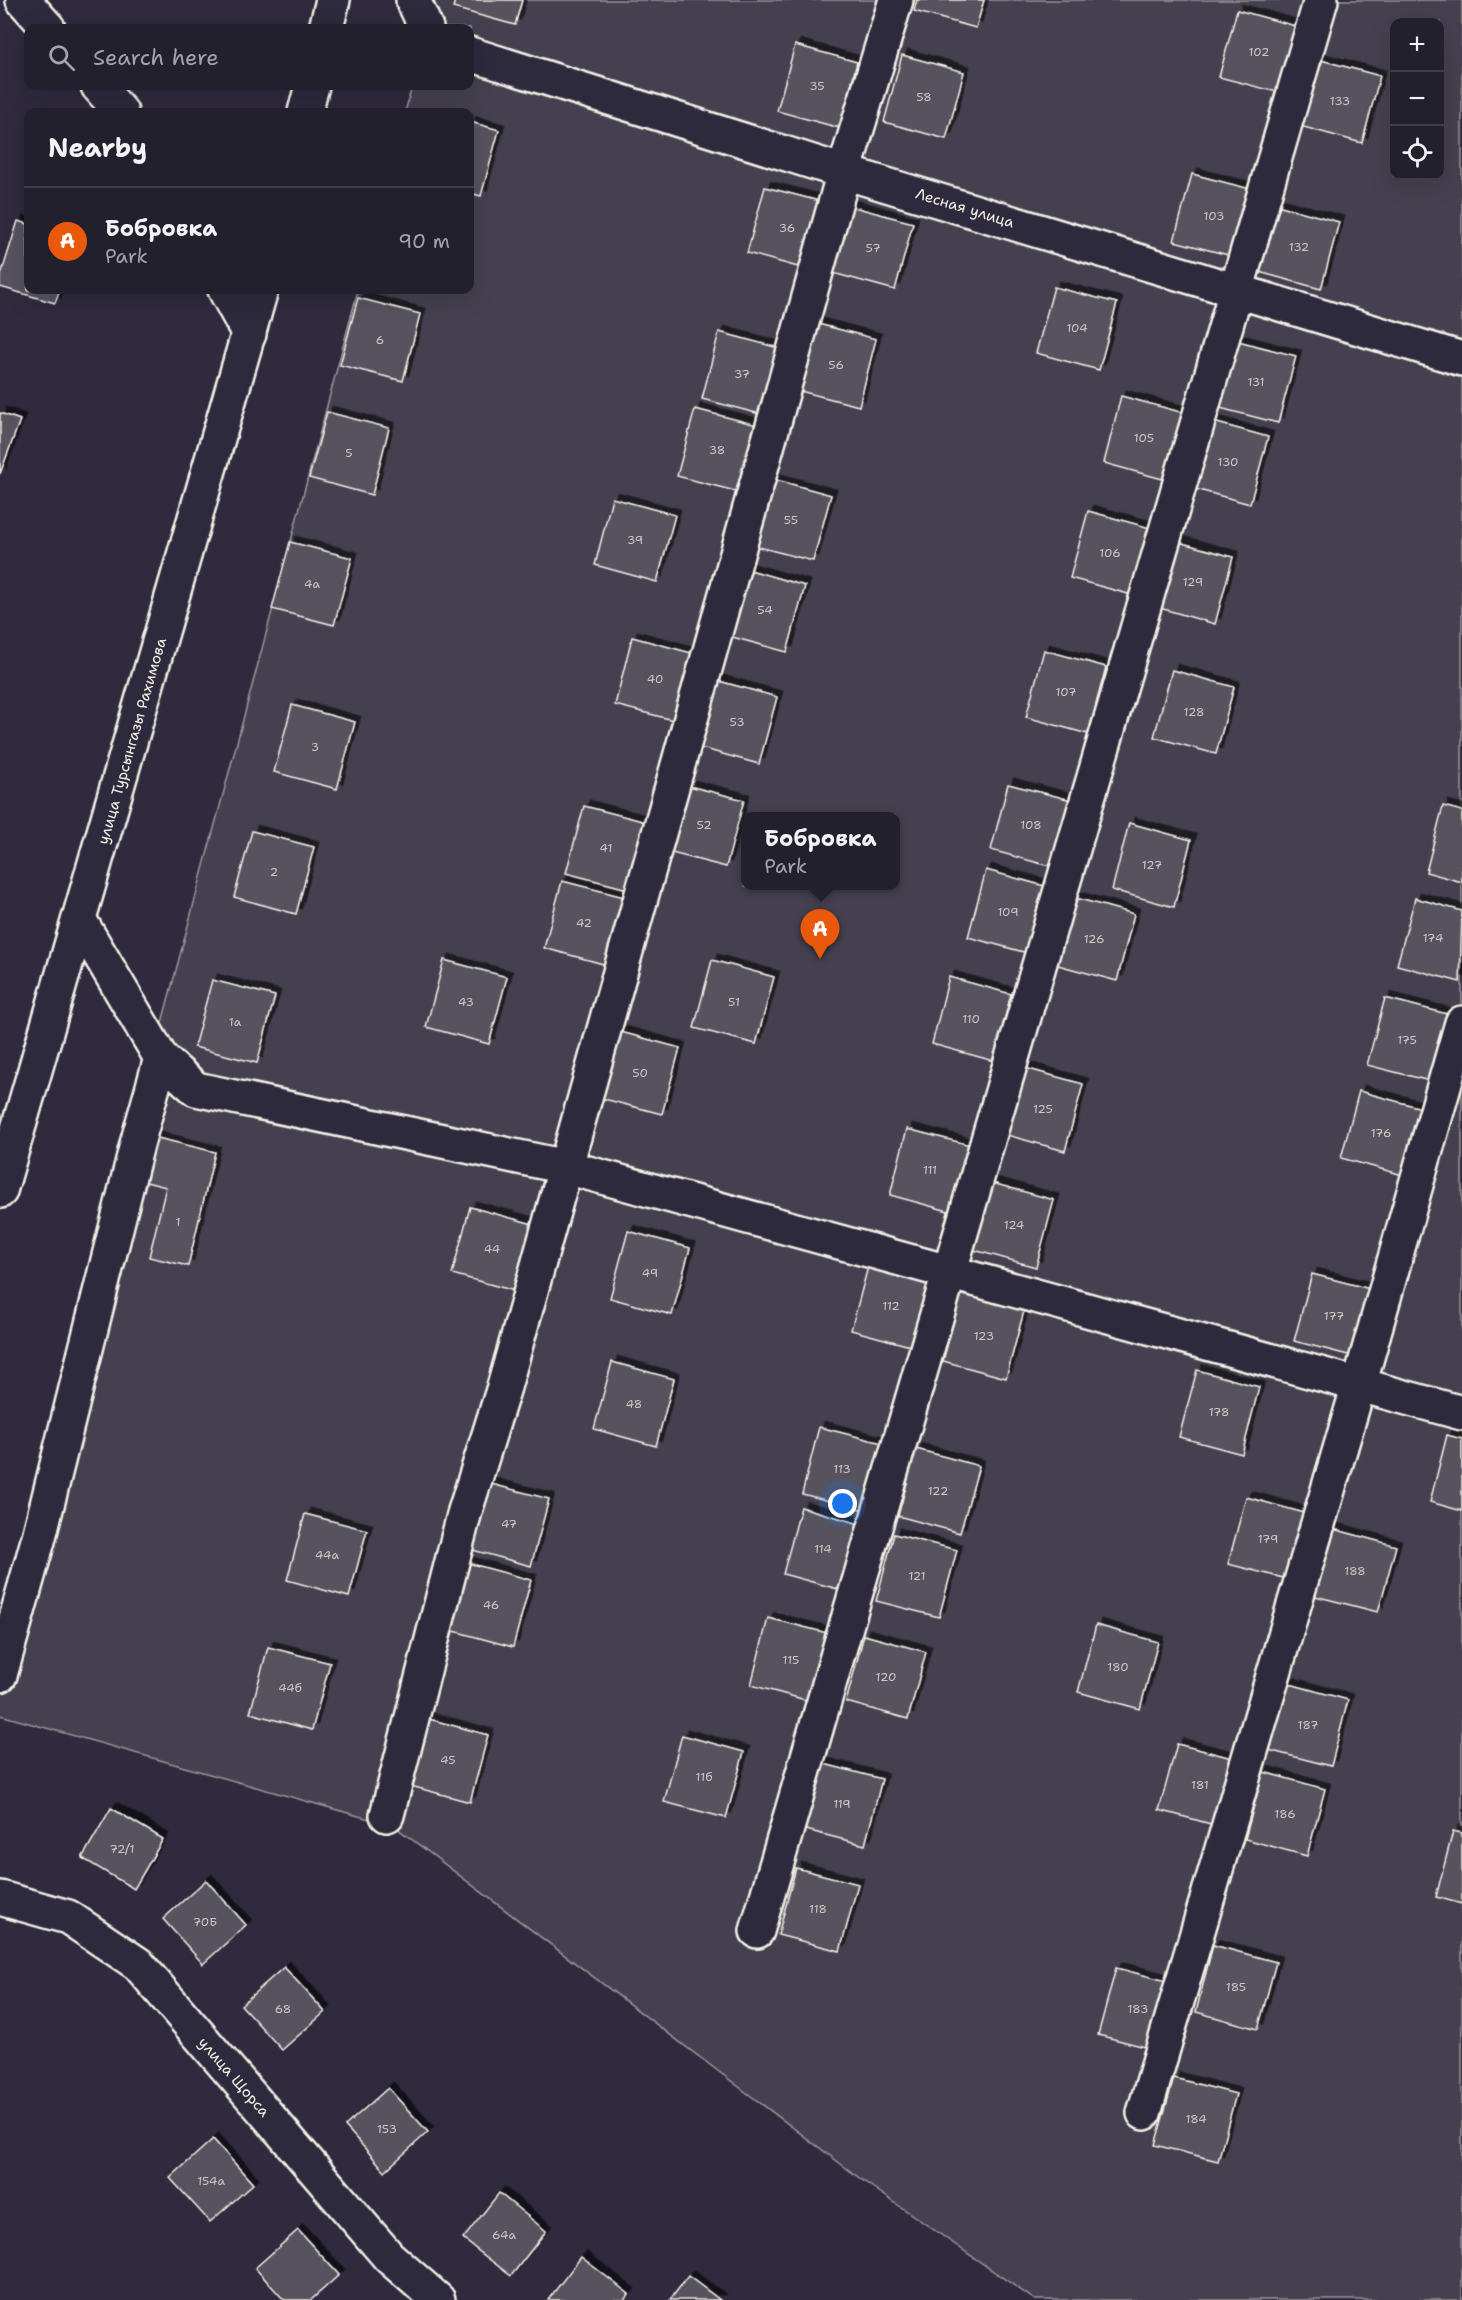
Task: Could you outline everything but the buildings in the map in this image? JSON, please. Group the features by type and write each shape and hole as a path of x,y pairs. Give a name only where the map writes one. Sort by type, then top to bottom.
{"street":[{"path":"23,0 44,24"},
{"path":"327,24 333,0"},
{"path":"413,0 424,24"},
{"path":"387,1815 465,1511 504,1387 844,172 896,0"},
{"path":"757,1931 1321,0"},
{"name":"Лесная улица","path":"474,55 844,172 1237,289 1462,359"},
{"path":"102,90 118,108"},
{"path":"306,108 311,90"},
{"path":"227,294 249,334"},
{"name":"улица Турсынгазы Рахимова","path":"0,1191 260,294"},
{"path":"80,921 161,1058 196,1089 566,1167 1462,1413"},
{"path":"1144,2113 1359,1385 1462,1023"},
{"path":"0,1675 36,1548 137,1144 161,1058"},
{"name":"улица Щорса","path":"0,1898 68,1917 138,1964 389,2257 438,2300"}],"shaded area":[{"path":"435,0 1462,0 1462,2300 1035,2300 862,2180 394,1826 0,1715 0,1628 357,294 474,294 474,108 406,108 411,90 474,90 474,24 429,24"}],"place":[{"name":"Бобровка","path":"820,959"}]}
